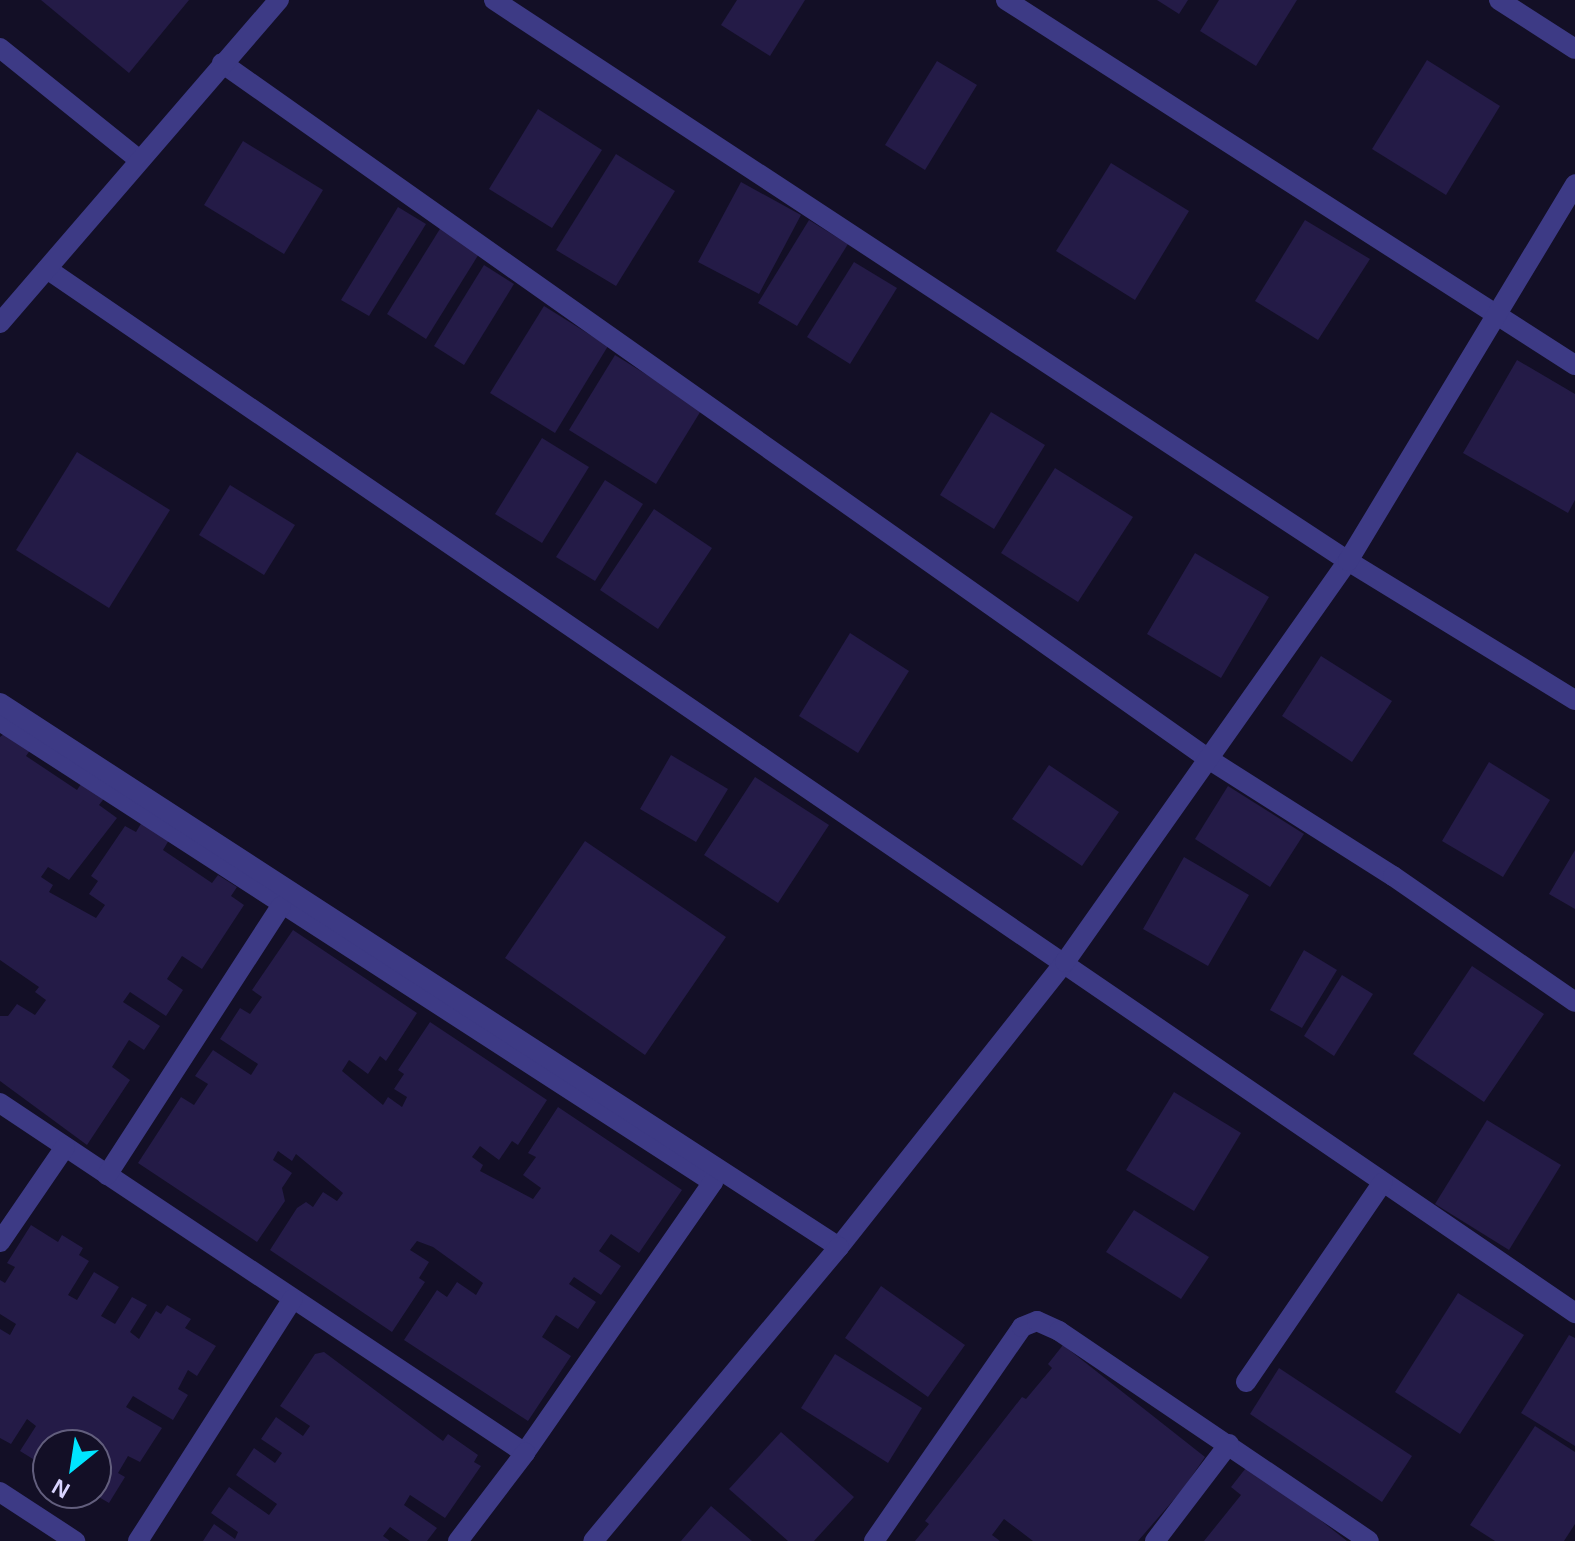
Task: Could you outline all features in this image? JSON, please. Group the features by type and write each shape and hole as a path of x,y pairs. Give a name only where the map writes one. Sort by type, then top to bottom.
{"street":[{"path":"0,323 138,159 279,0"},
{"path":"494,0 1348,561 1575,700"},
{"path":"1006,0 1497,312 1575,365"},
{"path":"1499,0 1575,49"},
{"path":"0,48 138,159"},
{"path":"222,63 1210,760 1393,876 1575,1002"},
{"path":"593,1541 839,1247 1065,962 1348,561 1575,184"},
{"path":"47,269 1575,1313"},
{"path":"0,703 839,1247"},
{"path":"0,721 281,906 713,1182 525,1453 458,1541"},
{"path":"107,1175 281,906"},
{"path":"0,1103 525,1453"},
{"path":"0,1242 65,1147"},
{"path":"1246,1382 1383,1182"},
{"path":"138,1541 293,1299"},
{"path":"874,1541 1022,1327 1037,1321 1229,1444 1369,1541"},
{"path":"1155,1541 1229,1444"},
{"path":"0,1492 75,1541"}],"building":[{"path":"41,0 189,0 129,73"},
{"path":"737,0 805,0 770,56 721,25"},
{"path":"1157,0 1188,0 1179,14"},
{"path":"1219,0 1297,0 1256,66 1200,31"},
{"path":"1427,60 1500,106 1446,195 1372,149"},
{"path":"937,61 977,85 925,170 885,145"},
{"path":"538,109 602,150 552,228 489,189"},
{"path":"243,141 323,190 284,254 204,205"},
{"path":"616,154 675,191 616,286 556,250"},
{"path":"1111,163 1189,211 1135,300 1056,251"},
{"path":"741,182 801,215 759,294 698,262"},
{"path":"398,207 426,224 369,316 341,300"},
{"path":"809,220 848,244 797,326 758,303"},
{"path":"1305,220 1370,259 1318,340 1255,301"},
{"path":"443,224 482,249 426,339 387,314"},
{"path":"854,262 897,288 850,364 807,337"},
{"path":"484,265 514,284 464,365 434,346"},
{"path":"544,306 608,346 555,433 490,393"},
{"path":"615,355 702,409 656,484 569,430"},
{"path":"1517,360 1575,394 1575,500 1568,513 1463,453"},
{"path":"991,412 1045,445 994,529 940,495"},
{"path":"542,438 589,467 542,543 495,514"},
{"path":"77,452 170,510 109,608 16,550"},
{"path":"1055,468 1133,517 1078,602 1001,553"},
{"path":"605,480 643,504 595,581 556,557"},
{"path":"230,485 295,525 264,575 199,535"},
{"path":"654,509 712,548 658,629 600,590"},
{"path":"1195,553 1269,597 1221,678 1147,634"},
{"path":"850,633 909,671 858,753 799,716"},
{"path":"1321,656 1392,701 1352,762 1282,716"},
{"path":"9,730 33,746 26,756 77,790 83,781 106,796 99,805 117,818 69,880 48,867 41,877 53,885 49,892 96,918 105,905 89,894 98,881 91,876 125,826 136,832 142,822 169,840 163,850 212,883 218,875 237,887 231,896 244,905 202,969 182,956 167,979 183,990 166,1016 130,992 123,1002 160,1026 144,1050 129,1040 112,1067 130,1080 87,1145 0,1081 0,1016 8,1016 17,1004 35,1015 46,1000 35,992 39,987 0,960 0,737"},
{"path":"671,755 728,789 696,842 640,809"},
{"path":"1489,762 1550,800 1503,877 1442,841"},
{"path":"1049,765 1119,812 1082,866 1012,819"},
{"path":"755,777 829,825 778,903 704,855"},
{"path":"1228,786 1304,834 1270,887 1195,839"},
{"path":"585,841 726,937 645,1055 505,958"},
{"path":"1575,850 1575,909 1549,894"},
{"path":"1184,857 1249,895 1208,966 1143,929"},
{"path":"293,930 417,1013 386,1061 380,1056 368,1074 349,1060 342,1071 383,1105 388,1097 402,1107 407,1097 394,1089 404,1074 398,1070 430,1022 547,1100 518,1145 512,1141 499,1160 480,1146 472,1157 483,1165 480,1171 533,1199 541,1188 523,1175 536,1157 528,1153 558,1107 682,1190 639,1253 611,1234 599,1251 621,1266 601,1295 574,1277 569,1284 596,1302 578,1329 556,1315 542,1337 571,1356 528,1421 404,1340 437,1290 447,1297 457,1282 476,1295 483,1283 433,1247 417,1241 410,1250 429,1262 419,1278 425,1282 392,1332 270,1250 297,1208 306,1202 313,1207 323,1192 337,1201 343,1193 296,1154 292,1161 278,1151 273,1160 292,1173 282,1188 285,1201 257,1242 138,1163 181,1097 194,1105 208,1084 195,1076 213,1050 251,1075 258,1064 220,1039 240,1008 250,1014 262,997 252,990"},
{"path":"1304,950 1337,970 1302,1028 1270,1010"},
{"path":"1472,966 1544,1014 1484,1102 1413,1054"},
{"path":"1342,975 1373,994 1334,1056 1304,1036"},
{"path":"1174,1092 1241,1133 1194,1211 1126,1170"},
{"path":"1487,1120 1561,1165 1509,1250 1435,1204"},
{"path":"1134,1210 1209,1257 1181,1299 1106,1252"},
{"path":"31,1225 58,1242 62,1235 83,1248 79,1255 89,1261 68,1295 77,1300 94,1272 119,1287 101,1316 115,1324 132,1297 147,1305 130,1332 139,1339 156,1311 161,1314 167,1305 191,1319 185,1328 216,1346 197,1376 188,1370 178,1389 188,1395 173,1420 133,1396 126,1407 162,1428 140,1462 128,1456 118,1473 125,1477 112,1498 112,1429 34,1429 36,1426 27,1419 11,1444 0,1438 0,1329 10,1335 16,1324 0,1314 0,1280 5,1283 15,1267 7,1263"},
{"path":"881,1286 965,1345 928,1397 845,1338"},
{"path":"1458,1293 1524,1335 1460,1434 1395,1392"},
{"path":"1569,1335 1575,1338 1575,1446 1521,1413"},
{"path":"1063,1345 1205,1457 1183,1489 1138,1541 1033,1541 1004,1519 992,1535 1000,1541 915,1541 929,1524 925,1521 1022,1397 1026,1399 1052,1368 1048,1364"},
{"path":"324,1352 443,1441 448,1434 478,1455 474,1462 481,1466 445,1518 410,1495 404,1505 437,1528 427,1541 410,1541 390,1527 383,1536 390,1541 203,1541 214,1524 235,1539 238,1532 211,1513 229,1487 269,1515 277,1504 236,1475 254,1448 275,1463 282,1453 261,1439 276,1417 303,1436 310,1426 280,1406 315,1354"},
{"path":"835,1354 922,1408 888,1463 801,1408"},
{"path":"1279,1368 1412,1456 1382,1502 1250,1414"},
{"path":"1535,1426 1575,1452 1575,1524 1564,1541 1495,1541 1470,1525"},
{"path":"32,1432 32,1458 20,1451"},
{"path":"781,1432 854,1497 814,1541 788,1541 729,1489"},
{"path":"1249,1464 1347,1541 1204,1541 1241,1495 1231,1487"},
{"path":"711,1506 752,1541 681,1541"}]}
